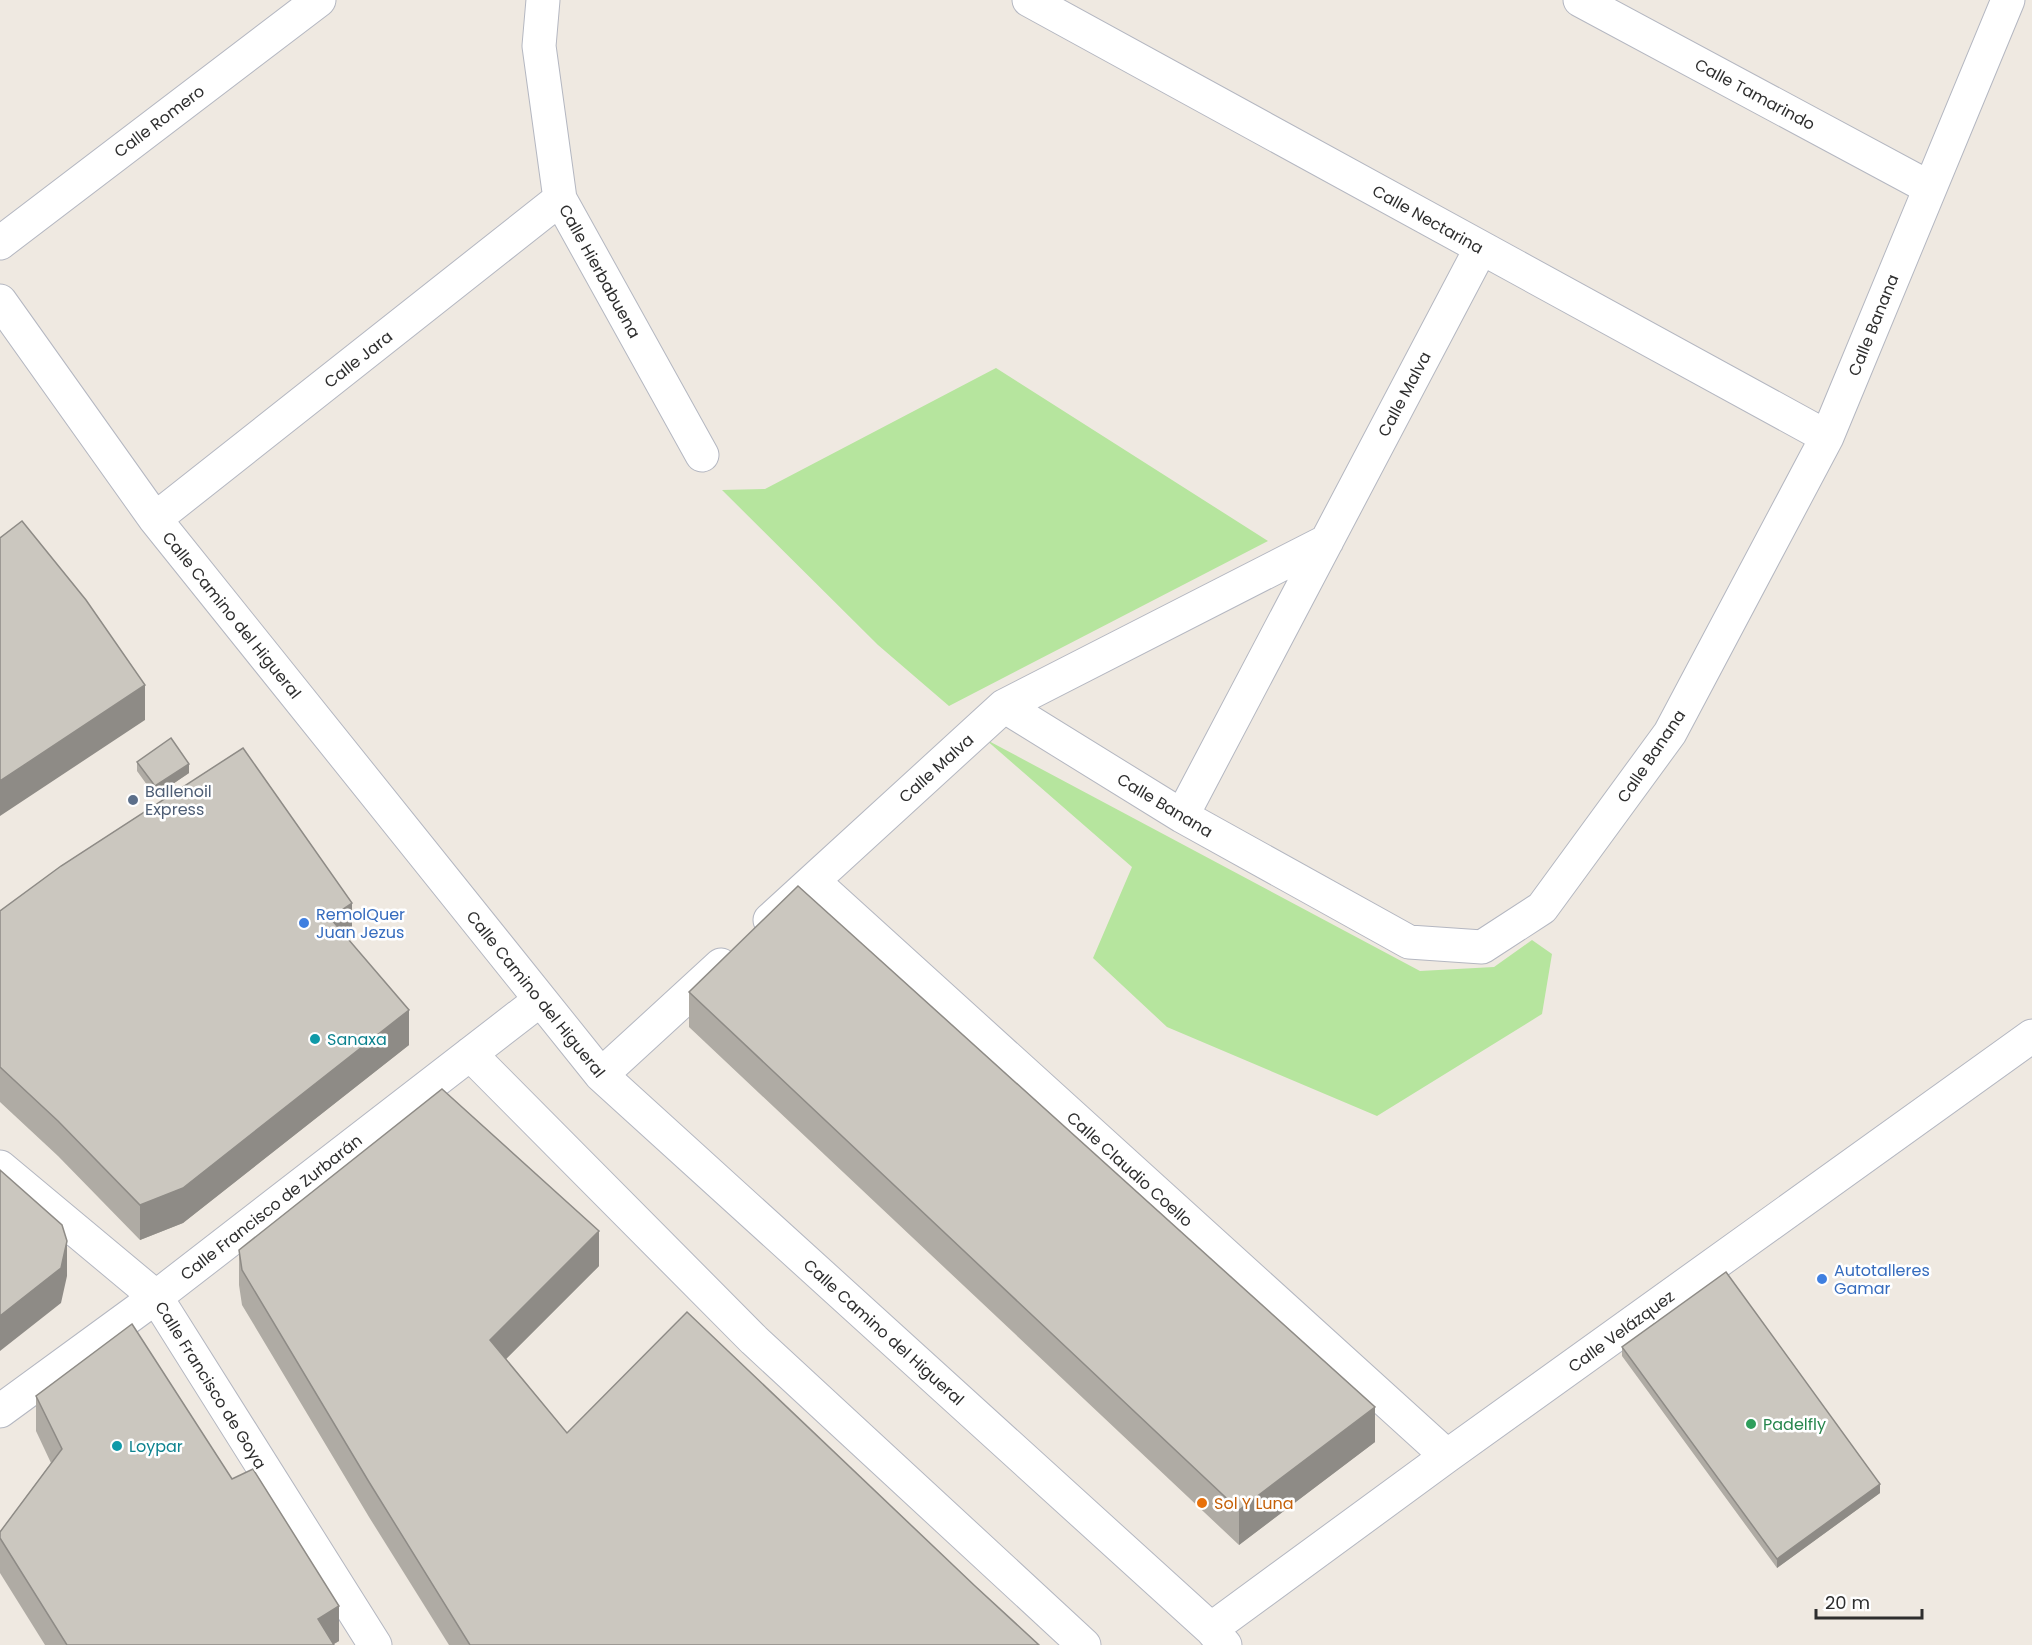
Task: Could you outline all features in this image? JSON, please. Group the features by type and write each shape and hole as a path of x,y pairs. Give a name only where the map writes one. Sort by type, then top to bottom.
{"street":[{"name":"Calle Romero","path":"0,243 319,0"},
{"name":"Calle Hierbabuena","path":"543,0 539,46 560,199 702,455"},
{"name":"Calle Nectarina","path":"1029,0 1827,437"},
{"name":"Calle Tamarindo","path":"1580,0 1930,188"},
{"name":"Calle Banana","path":"1004,706 1182,816 1409,942 1482,947 1542,908 1670,733 1827,437 2007,0"},
{"name":"Calle Jara","path":"155,519 560,199"},
{"name":"Calle Malva","path":"1182,816 1481,248"},
{"name":"Calle Camino del Higueral","path":"0,301 155,519 600,1075 1218,1637"},
{"name":"Calle Malva","path":"600,1075 1004,706 1327,541"},
{"name":"Calle Claudio Coello","path":"813,881 1447,1456"},
{"name":"Calle Francisco de Zurbarán","path":"0,1411 156,1297 540,1000"},
{"name":"Calle Velázquez","path":"1218,1637 1447,1456 2032,1036"},
{"path":"470,1054 754,1340 1084,1645"},
{"name":"Calle Francisco de Goya","path":"0,1167 156,1297 375,1645"}],"green space":[{"path":"996,368 1268,541 949,706 878,645 722,490 765,489"},
{"path":"985,739 1420,971 1494,967 1532,940 1552,954 1542,1014 1377,1116 1167,1027 1093,958 1132,867"}],"building":[{"path":"22,521 86,600 145,685 0,781 0,538"},
{"path":"171,738 189,764 155,786 137,762"},
{"path":"243,748 352,903 330,918 409,1010 183,1188 140,1205 58,1121 0,1067 0,911 61,866"},
{"path":"798,886 1375,1407 1239,1510 689,992"},
{"path":"442,1089 599,1231 490,1340 567,1433 687,1312 1039,1645 470,1645 242,1270 239,1250"},
{"path":"0,1170 62,1225 67,1241 61,1268 0,1316"},
{"name":"Padelfly","path":"1726,1272 1880,1484 1777,1559 1622,1347"},
{"path":"132,1324 232,1479 253,1469 339,1606 318,1619 334,1645 67,1645 0,1538 0,1532 62,1449 36,1396"}],"place":[{"name":"Ballenoil Express","path":"133,800"},
{"name":"RemolQuer Juan Jezus","path":"304,923"},
{"name":"Sanaxa","path":"315,1039"},
{"name":"Autotalleres Gamar","path":"1822,1279"},
{"name":"Padelfly","path":"1751,1424"},
{"name":"Loypar","path":"117,1446"},
{"name":"Sol Y Luna","path":"1202,1503"}]}
